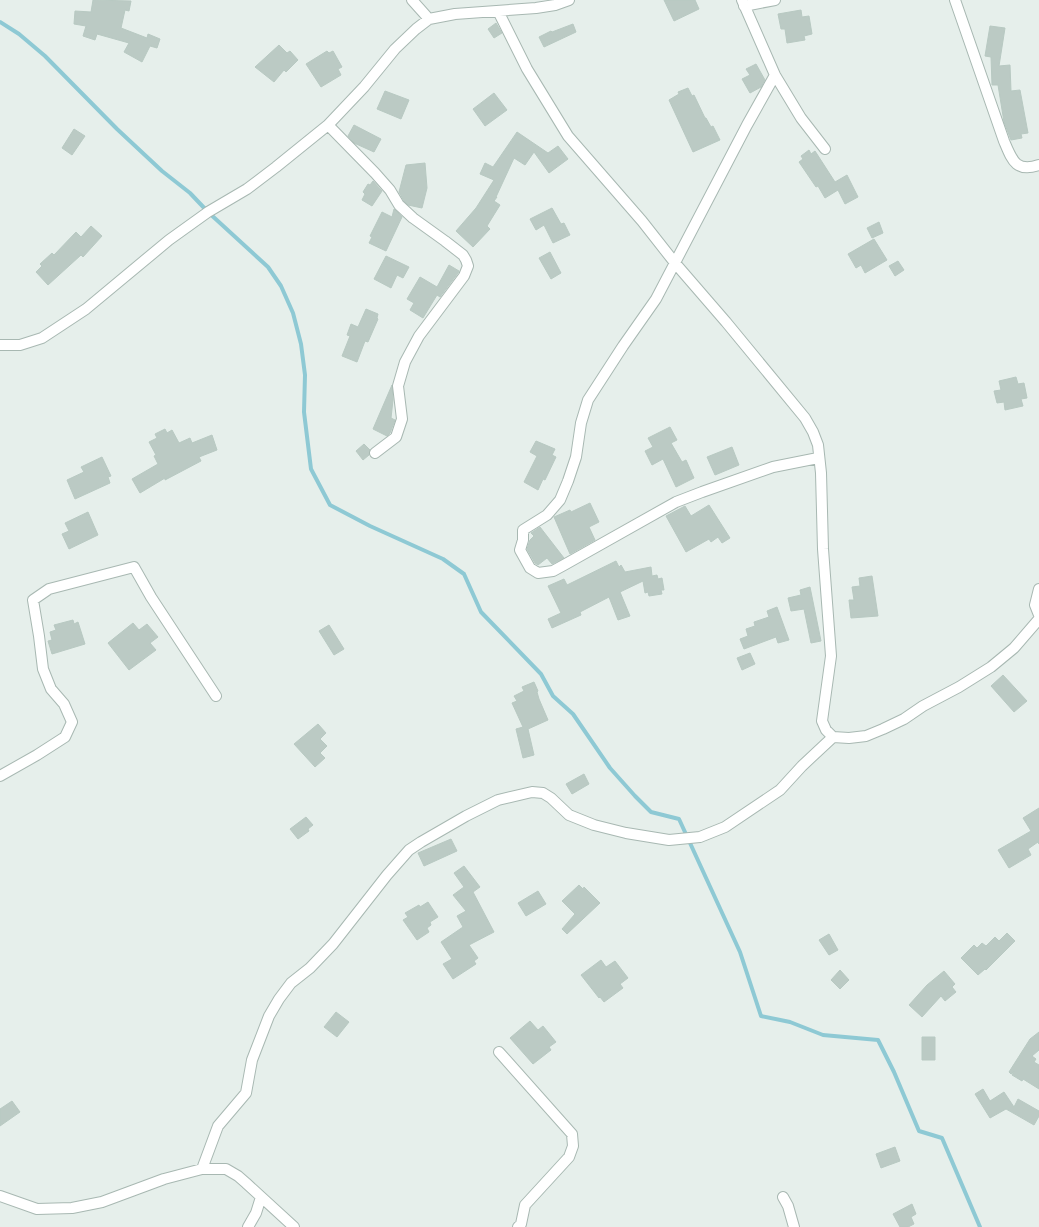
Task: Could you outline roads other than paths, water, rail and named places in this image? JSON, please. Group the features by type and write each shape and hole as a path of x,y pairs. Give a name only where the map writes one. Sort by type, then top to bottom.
{"street":[{"path":"412,0 429,19"},
{"path":"0,345 20,345 42,338 86,309 169,240 208,212 247,189 328,125 364,87 395,49 429,19 455,14 536,8 554,5 569,0"},
{"path":"775,0 743,3 775,75 801,118 825,149"},
{"path":"956,0 1004,141 1012,159 1019,166 1030,168 1039,164"},
{"path":"498,11 527,69 568,136 642,221 675,263 726,322 805,418 813,432 818,445 818,458 821,473 823,549 831,656 822,720 826,730 833,737 850,738 866,736 904,719 923,706 959,688 991,667 1014,648 1039,619"},
{"path":"775,75 747,125 656,299 588,400 581,423 576,457 560,500 547,515 523,530 523,540 520,550 525,562 530,568 538,573 552,571 676,502 773,467 818,458"},
{"path":"328,125 375,172 390,190 399,205 413,218 463,255 468,266 464,276 419,336 405,362 398,386 402,419 396,437 376,452"},
{"path":"0,776 65,737 72,722 64,704 51,689 43,669 33,600 49,589 134,567 151,597 216,696"},
{"path":"1039,589 1036,605 1039,615"},
{"path":"202,1169 218,1126 246,1093 252,1060 269,1016 279,999 291,982 310,968 333,944 409,850 466,816 498,800 532,792 543,793 551,798 569,815 594,825 626,833 669,840 700,837 726,827 780,790 802,766 833,737"},
{"path":"499,1052 572,1134 573,1146 569,1158 525,1205 518,1227"},
{"path":"0,1196 36,1209 72,1208 102,1202 164,1179 202,1169 226,1169 238,1176 294,1227"},
{"path":"248,1227 256,1213 261,1197"},
{"path":"783,1197 788,1206 794,1227"}],"waterway":[{"path":"0,22 19,34 45,56 117,129 162,171 190,193 208,212 268,267 281,286 293,313 301,344 305,375 304,412"},
{"path":"304,412 311,469 330,505 370,526 443,559 464,574 481,612 541,674 553,696 573,714 610,768 651,812 679,819 740,952 761,1016 790,1022 823,1035 878,1040 894,1072 919,1131 942,1138 980,1227"}]}
